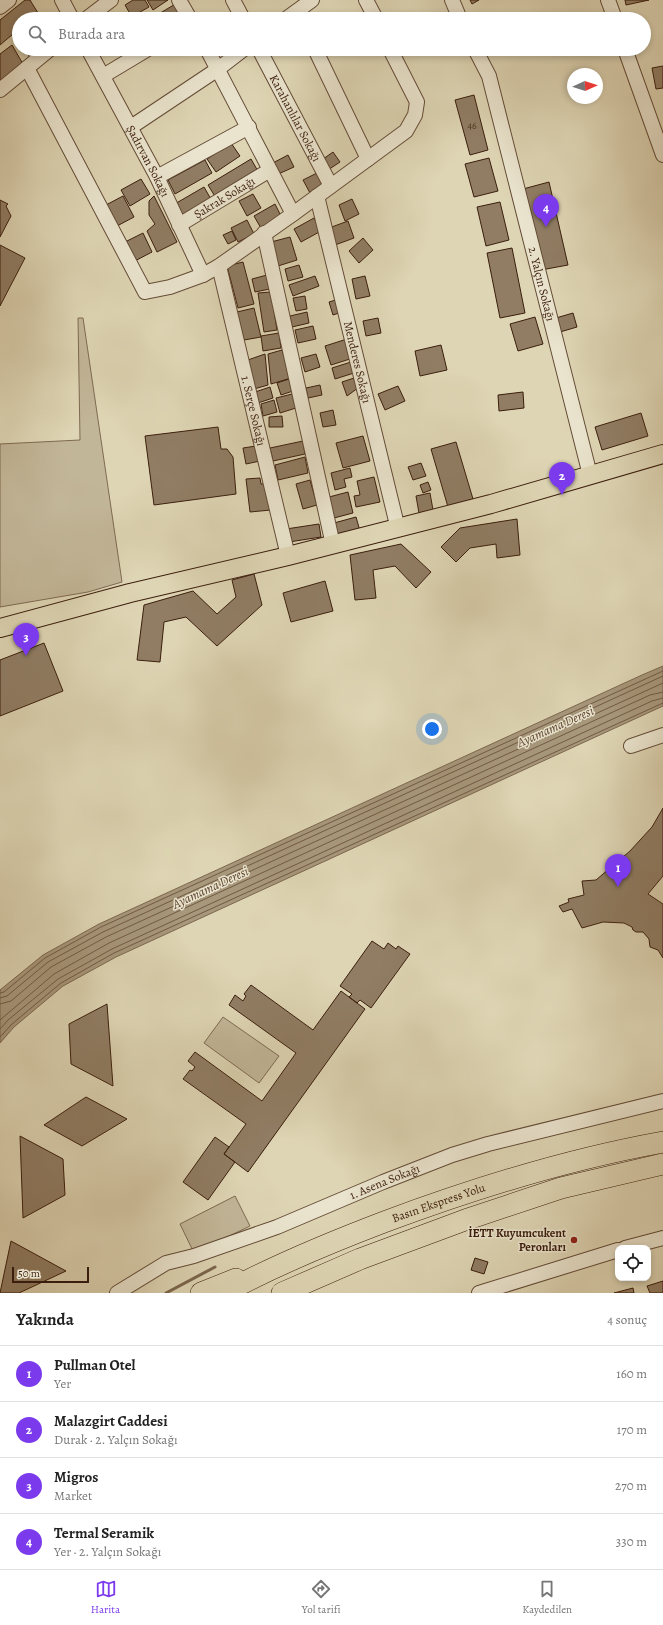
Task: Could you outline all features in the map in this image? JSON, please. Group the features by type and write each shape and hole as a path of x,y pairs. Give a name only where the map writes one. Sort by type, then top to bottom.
{"highway":[{"path":"625,1149 663,1138"},
{"name":"Basın Ekspress Yolu","path":"224,1293 251,1278 317,1249 420,1209 518,1176 625,1149 663,1142"},
{"name":"Basın Ekspress Yolu","path":"282,1293 321,1275 417,1237 561,1188 663,1164"},
{"path":"526,1201 570,1196 663,1179"},
{"path":"201,1293 215,1286 238,1279 251,1278"}],"main road":[{"path":"0,628 130,593 398,529 590,476 663,454"}],"street":[{"path":"0,7 9,0"},
{"path":"62,0 68,12"},
{"path":"95,12 111,0"},
{"path":"179,0 186,12"},
{"path":"232,0 239,12"},
{"path":"293,12 312,0"},
{"path":"366,0 372,12"},
{"path":"452,0 457,12"},
{"path":"608,0 612,12"},
{"path":"0,90 42,56"},
{"name":"Şadırvan Sokağı","path":"92,56 158,177 203,275"},
{"path":"103,76 136,56"},
{"path":"211,56 293,214"},
{"path":"131,127 235,56"},
{"name":"Karahanlılar Sokağı","path":"263,56 331,186"},
{"path":"318,56 368,159"},
{"path":"27,68 145,292 170,287 203,275 218,266 293,214 406,131 414,115 417,102 394,56"},
{"name":"2. Yalçın Sokağı","path":"479,56 489,76 590,476"},
{"path":"629,56 659,130 663,155"},
{"path":"158,177 248,127"},
{"name":"Şakrak Sokağı","path":"180,225 270,170"},
{"name":"Menderes Sokağı","path":"317,196 398,529"},
{"path":"264,233 333,545"},
{"name":"1. Serçe Sokağı","path":"218,266 288,556"},
{"path":"631,746 663,735"},
{"name":"1. Asena Sokağı","path":"117,1293 166,1263 194,1256 277,1227 383,1182 452,1156 496,1142 663,1101"},
{"path":"636,1245 663,1238"},
{"path":"479,1293 615,1251"}],"shaded area":[{"path":"78,318 83,318 122,582 88,592 0,607 0,444 80,440"},
{"path":"223,1017 279,1056 259,1083 204,1043"},
{"path":"235,1196 250,1226 194,1253 180,1224"}],"water":[{"name":"Ayamama Deresi","path":"663,666 663,706 116,957 63,986 14,1027 0,1043 0,990 43,955 99,924"}],"building":[{"path":"25,0 30,0 37,12 12,12 12,35 0,45 0,20"},
{"path":"133,0 145,0 149,7 140,12 129,12 125,5"},
{"path":"147,0 168,0 153,10"},
{"path":"470,0 479,0 472,4"},
{"path":"625,0 649,0 626,5"},
{"path":"177,3 182,12 162,12"},
{"path":"12,45 12,56 18,56 23,64 0,83 0,54"},
{"path":"663,66 663,88 656,89 652,68"},
{"path":"474,95 488,150 470,155 455,100"},
{"path":"231,143 240,156 216,172 207,159"},
{"path":"333,152 340,162 325,172 319,162"},
{"path":"288,155 294,167 276,175 271,164"},
{"path":"489,158 498,191 474,197 465,164"},
{"path":"251,159 259,173 216,198 208,185"},
{"path":"205,160 212,173 175,194 168,180"},
{"path":"317,173 323,187 310,193 303,180"},
{"path":"141,179 150,194 130,206 121,190"},
{"path":"549,182 568,265 541,270 523,189"},
{"path":"204,187 212,201 180,218 173,205"},
{"path":"253,194 261,208 247,216 239,201"},
{"path":"123,196 134,217 117,226 106,205"},
{"path":"154,196 177,242 157,252 147,231 155,224 149,215 149,201"},
{"path":"352,199 359,214 345,221 339,205"},
{"path":"0,200 8,204 6,206 11,216 0,237"},
{"path":"500,202 509,240 486,246 477,207"},
{"path":"275,204 282,218 262,230 254,216"},
{"path":"314,218 321,231 301,242 294,229"},
{"path":"247,220 254,234 238,242 231,228"},
{"path":"348,221 354,238 335,245 329,228"},
{"path":"232,231 236,240 228,244 223,235"},
{"path":"143,233 152,252 131,263 121,244"},
{"path":"290,237 297,260 278,266 271,242"},
{"path":"363,238 373,250 359,263 349,251"},
{"path":"0,245 25,258 0,306"},
{"path":"512,248 525,313 500,318 487,253"},
{"path":"243,262 254,304 238,308 227,266"},
{"path":"299,265 303,277 288,281 285,269"},
{"path":"267,275 270,289 255,292 252,279"},
{"path":"315,276 319,286 293,296 289,285"},
{"path":"365,276 370,296 356,299 352,279"},
{"path":"271,292 277,330 264,332 258,293"},
{"path":"305,296 307,309 296,311 293,298"},
{"path":"339,299 342,312 333,315 329,302"},
{"path":"254,308 261,337 244,340 237,312"},
{"path":"307,312 309,323 292,327 290,316"},
{"path":"573,313 577,327 560,332 556,318"},
{"path":"535,317 543,344 518,351 510,324"},
{"path":"378,318 381,333 366,336 363,321"},
{"path":"313,326 316,339 298,343 295,330"},
{"path":"279,333 281,348 263,351 261,336"},
{"path":"347,339 353,358 331,365 325,346"},
{"path":"441,345 447,370 420,376 415,351"},
{"path":"282,350 291,378 271,384 268,354"},
{"path":"265,354 268,385 254,389 245,361"},
{"path":"316,354 320,367 305,372 301,358"},
{"path":"351,362 354,373 335,379 332,368"},
{"path":"354,378 358,388 347,396 342,382"},
{"path":"289,379 293,391 281,395 277,383"},
{"path":"320,385 322,395 308,398 306,388"},
{"path":"398,386 405,401 385,410 378,394"},
{"path":"270,387 273,398 258,403 255,392"},
{"path":"523,392 524,408 499,411 498,395"},
{"path":"292,394 296,408 280,413 276,398"},
{"path":"274,400 277,412 263,416 261,404"},
{"path":"333,410 336,425 323,427 320,413"},
{"path":"641,413 648,436 602,450 595,427"},
{"path":"282,416 283,427 269,427 269,417"},
{"path":"218,427 221,449 227,449 233,457 236,494 154,505 145,436"},
{"path":"363,436 370,461 343,468 336,443"},
{"path":"303,441 305,454 273,461 270,448"},
{"path":"456,442 473,499 448,507 431,449"},
{"path":"256,446 260,461 246,464 243,448"},
{"path":"305,457 308,473 278,480 275,465"},
{"path":"421,463 426,476 413,480 408,467"},
{"path":"350,468 352,477 344,479 346,487 335,490 331,473"},
{"path":"374,477 380,502 356,507 354,496 360,495 357,481"},
{"path":"260,478 261,484 266,484 271,510 250,512 246,479"},
{"path":"310,480 317,505 303,509 296,484"},
{"path":"428,482 431,490 423,493 420,485"},
{"path":"348,492 353,513 334,518 329,497"},
{"path":"430,493 433,510 419,513 416,496"},
{"path":"356,517 360,531 338,538 334,523"},
{"path":"517,519 520,555 497,558 496,544 470,548 456,562 441,547 460,528"},
{"path":"319,524 321,537 289,542 286,529"},
{"path":"401,544 431,572 416,588 395,566 373,570 376,598 355,600 350,555"},
{"path":"254,574 262,605 217,646 186,617 164,622 160,662 137,660 144,605 193,591 217,614 236,597 232,580"},
{"path":"325,581 333,611 291,622 283,593"},
{"path":"44,643 63,691 0,716 0,660"},
{"path":"663,808 663,876 648,894 663,904 663,958 658,950 650,947 649,939 643,932 636,932 632,927 624,923 603,922 582,928 572,909 563,912 559,906 569,902 568,899 584,895 582,881 596,880 630,851 652,827"},
{"path":"372,941 384,949 388,943 396,949 398,946 410,954 371,1008 360,1000 357,1003 349,997 352,994 340,986"},
{"path":"251,985 313,1030 341,991 365,1009 248,1172 224,1154 246,1124 183,1079 190,1070 192,1071 195,1067 188,1061 195,1052 262,1101 296,1053 229,1005 235,995 243,1001 246,996 244,994"},
{"path":"107,1004 113,1086 71,1064 69,1024"},
{"path":"86,1097 127,1119 82,1146 44,1125"},
{"path":"20,1136 63,1159 65,1195 23,1218"},
{"path":"215,1137 229,1147 224,1154 235,1162 208,1200 183,1182"},
{"path":"11,1241 66,1271 19,1293 0,1293"},
{"path":"475,1258 488,1262 484,1274 471,1270"},
{"path":"663,1281 663,1293 650,1293 647,1286"},
{"path":"633,1288 634,1293 614,1293"}],"waterway":[{"path":"166,1293 215,1267"}],"place":[{"name":"Termal Seramik","path":"546,227"},
{"name":"Malazgirt Caddesi","path":"562,495"},
{"name":"Migros","path":"26,656"},
{"name":"Pullman Otel","path":"618,887"},
{"name":"İETT Kuyumcukent Peronları","path":"574,1240"}]}
